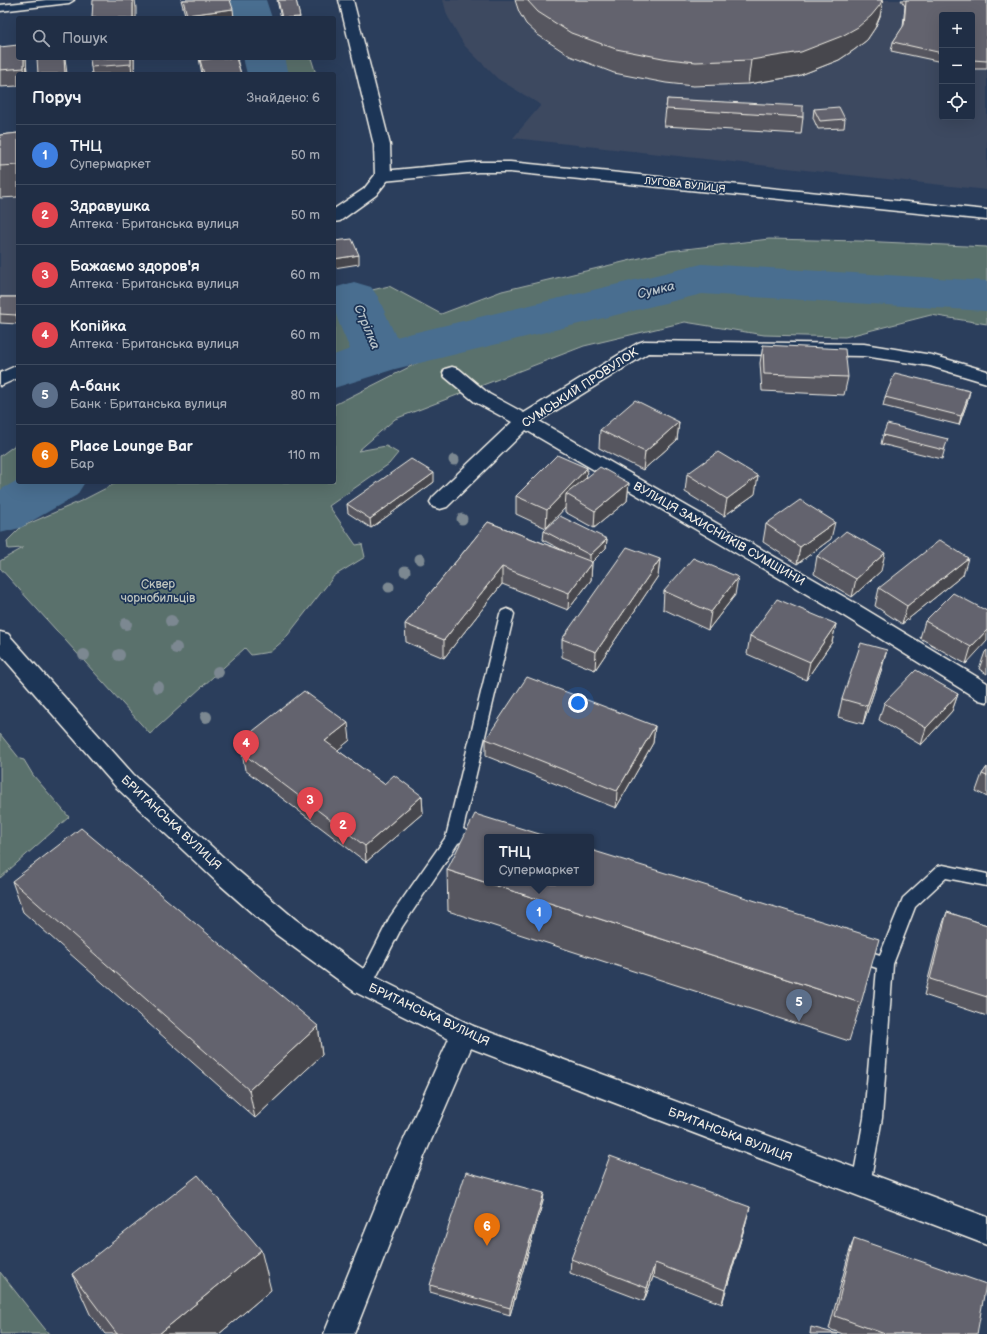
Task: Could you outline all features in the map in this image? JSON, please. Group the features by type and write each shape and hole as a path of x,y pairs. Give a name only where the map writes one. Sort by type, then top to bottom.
{"street":[{"path":"336,216 370,192 383,176 382,145 346,0"},
{"name":"ЛУГОВА ВУЛИЦЯ","path":"383,176 478,167 510,167 987,215"},
{"name":"СУМСЬКИЙ ПРОВУЛОК","path":"440,502 496,446 525,421 644,347 864,350 932,361 987,378"},
{"path":"0,380 16,372"},
{"name":"ВУЛИЦЯ ЗАХИСНИКІВ СУМЩИНИ","path":"452,373 482,398 525,421 852,611 987,694"},
{"name":"БРИТАНСЬКА ВУЛИЦЯ","path":"0,640 125,781 226,876 286,927 364,984 464,1034 987,1231"},
{"path":"339,1334 403,1173 464,1034"}],"lane":[{"path":"0,8 69,0"},
{"path":"364,984 396,922 453,839 507,614"},
{"path":"453,839 474,831"},
{"path":"861,1184 873,1118 885,964 909,903 943,871 987,880"},
{"path":"840,949 885,964"}],"shaded area":[{"path":"443,0 987,0 987,190 513,138 541,105 498,79 464,45 447,15"},
{"path":"16,197 16,306 0,305 0,199"}],"green space":[{"path":"247,60 312,60 315,72 250,72"},
{"name":"Сквер чорнобильців","path":"769,239 860,241 987,247 987,324 931,315 845,337 764,335 685,322 584,346 395,419 358,451 386,446 398,453 389,464 329,506 356,545 362,544 365,557 334,576 284,640 270,652 251,655 245,648 150,734 0,568 0,561 23,548 8,549 7,541 21,527 83,500 114,484 336,484 336,404 431,356 365,362 336,373 336,299 389,286 441,314 502,291 669,251"},
{"path":"16,444 16,484 57,484 51,488 0,497 0,456"},
{"path":"0,734 20,759 24,760 33,775 69,817 0,878"},
{"path":"0,1272 49,1334 0,1334"}],"building":[{"path":"93,0 133,0 133,16 92,16"},
{"path":"183,0 230,0 233,9 187,15"},
{"path":"278,0 296,0 300,16 282,16"},
{"path":"527,0 882,0 871,16 858,27 842,36 801,52 751,60 696,62 668,59 616,49 571,33 538,12"},
{"path":"906,0 987,0 987,61 975,60 975,12 939,12 939,52 893,42 904,25"},
{"path":"16,45 16,60 24,60 24,68 0,70 0,47"},
{"path":"37,60 64,60 65,72 38,72"},
{"path":"90,60 131,60 131,64 91,67"},
{"path":"200,60 237,60 240,72 203,72"},
{"path":"667,99 803,106 803,117 666,109"},
{"path":"839,107 845,119 820,121 814,109"},
{"path":"16,133 16,165 0,166 0,135"},
{"path":"352,239 359,255 336,259 336,241"},
{"path":"0,297 16,297 16,315 0,314"},
{"path":"763,345 845,349 848,377 764,374"},
{"path":"895,373 970,391 961,416 885,397"},
{"path":"635,400 679,422 645,452 600,430"},
{"path":"887,424 948,439 944,450 883,435"},
{"path":"718,452 758,476 727,499 687,474"},
{"path":"557,455 587,468 547,510 516,496"},
{"path":"411,459 434,473 370,519 347,504"},
{"path":"600,467 629,483 595,511 566,494"},
{"path":"800,500 835,522 800,547 766,524"},
{"path":"560,516 607,539 590,555 544,531"},
{"path":"488,522 592,562 569,593 502,567 444,640 405,624"},
{"path":"846,531 885,553 856,579 817,556"},
{"path":"940,540 968,558 907,606 879,588"},
{"path":"627,547 660,559 596,652 562,639"},
{"path":"693,558 738,577 711,612 664,591"},
{"path":"953,593 987,611 987,630 971,647 925,621"},
{"path":"777,599 836,624 810,662 750,636"},
{"path":"861,643 887,650 867,706 842,699"},
{"path":"916,670 958,694 926,728 884,703"},
{"path":"527,677 655,726 617,791 486,739"},
{"path":"304,691 348,723 325,741 384,784 394,775 422,796 365,846 242,753 244,738"},
{"path":"987,767 987,776 982,774"},
{"path":"475,814 539,834 484,834 484,882 447,870"},
{"path":"81,828 318,1026 249,1090 12,881"},
{"path":"594,851 879,939 861,1003 496,886 594,886"},
{"path":"947,912 987,925 987,997 930,979"},
{"path":"610,1156 750,1207 725,1290 655,1263 647,1288 571,1259"},
{"path":"466,1172 544,1193 510,1308 430,1285"},
{"path":"198,1175 261,1250 159,1334 117,1334 72,1274"},
{"path":"854,1238 986,1284 977,1334 885,1334 835,1316"},
{"path":"811,1327 838,1334 810,1334"}],"waterway":[{"name":"Стрілка","path":"246,0 251,16"},
{"name":"Стрілка","path":"264,60 268,72"},
{"name":"Сумка","path":"379,357 702,279 987,296"},
{"name":"Стрілка","path":"354,297 379,357"},
{"name":"Сумка","path":"336,371 379,357"},
{"name":"Сумка","path":"0,514 54,484"}],"place":[{"name":"Копійка","path":"246,763"},
{"name":"Бажаємо здоров'я","path":"310,820"},
{"name":"Здравушка","path":"343,845"},
{"name":"ТНЦ","path":"539,932"},
{"name":"А-банк","path":"799,1022"},
{"name":"Place Lounge Bar","path":"487,1246"}]}
